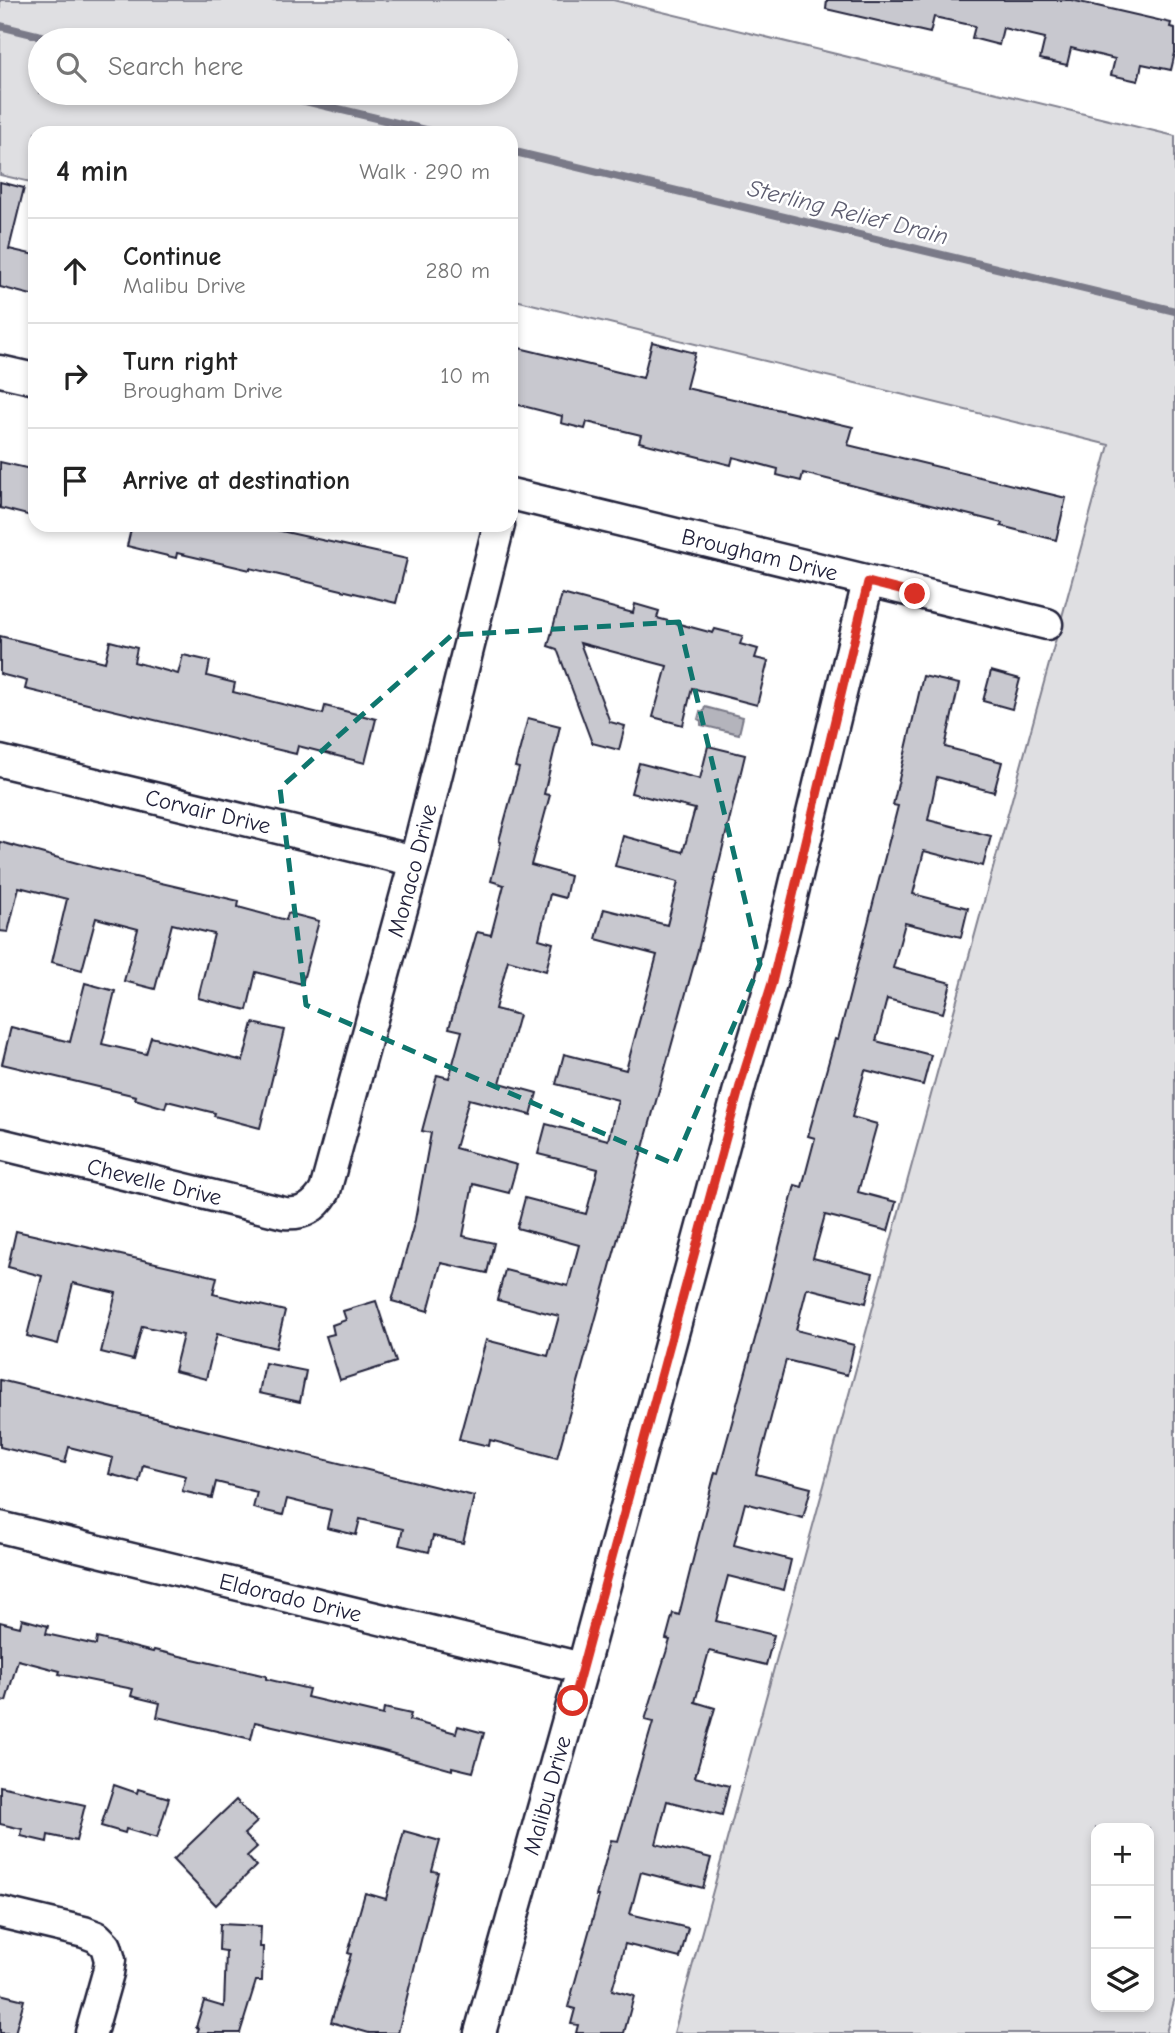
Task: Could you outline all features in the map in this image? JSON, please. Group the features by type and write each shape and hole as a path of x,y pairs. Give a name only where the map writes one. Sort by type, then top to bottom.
{"street":[{"path":"0,371 28,377"},
{"name":"Brougham Drive","path":"518,496 1047,624"},
{"name":"Monaco Drive","path":"310,1209 325,1191 415,861 497,532"},
{"name":"Malibu Drive","path":"480,2033 741,1082 772,983 868,582"},
{"name":"Corvair Drive","path":"0,761 415,861"},
{"name":"Chevelle Drive","path":"0,1144 285,1213 297,1214 310,1209"},
{"name":"Eldorado Drive","path":"0,1527 582,1668"},
{"path":"0,1912 83,1932 97,1937 106,1946 110,1960 108,1973 91,2033"}],"highlighted area":[{"path":"679,622 760,964 674,1164 306,1005 280,788 452,635"}],"shaded area":[{"path":"0,0 613,0 1175,136 1175,1997 1166,2033 674,2033 1109,445 518,301 518,126 28,126 28,181 0,175"},
{"path":"705,707 743,717 739,734 701,725 698,719"}],"building":[{"path":"827,0 1071,0 1171,23 1170,27 1175,28 1175,53 1171,70 1142,64 1138,81 1111,75 1115,59 1071,48 1067,65 1040,59 1045,38 1003,28 999,45 972,38 975,26 934,17 930,33 826,9"},
{"path":"0,182 24,188 9,249 28,253 28,294 0,287"},
{"path":"652,342 695,353 686,388 853,427 848,445 1066,498 1056,540 1001,526 1002,523 803,473 801,481 777,475 778,469 733,457 731,465 639,442 641,435 587,422 585,429 561,423 562,416 518,405 518,348 643,378"},
{"path":"0,462 28,468 28,515 0,508"},
{"path":"130,532 286,532 407,559 396,603 250,568 177,553 176,558 127,546"},
{"path":"562,594 633,613 635,604 659,611 657,618 713,633 715,629 743,636 740,644 758,649 755,658 768,661 757,705 692,688 683,725 653,717 667,666 580,643 610,722 625,726 619,750 592,743 557,649 548,646"},
{"path":"0,636 105,662 110,641 137,648 134,662 178,674 183,655 210,661 207,676 235,683 233,692 323,714 325,706 376,719 365,763 298,746 296,754 25,689 27,681 0,674"},
{"path":"991,671 1020,679 1012,709 983,701"},
{"path":"923,676 959,684 945,747 1002,762 994,792 937,777 928,820 991,836 983,866 924,851 913,894 968,908 961,937 905,923 893,968 951,983 943,1013 887,999 876,1041 931,1055 923,1085 865,1070 852,1117 877,1124 858,1192 896,1202 888,1231 825,1215 813,1258 873,1273 866,1303 807,1288 796,1330 854,1345 847,1375 786,1360 756,1474 811,1488 803,1518 745,1503 734,1545 791,1560 784,1590 728,1576 716,1621 774,1635 766,1665 709,1651 695,1702 715,1708 695,1777 729,1786 722,1815 667,1801 656,1844 711,1858 703,1888 641,1872 630,1914 688,1928 680,1958 625,1944 612,1990 634,1996 624,2033 576,2033 578,2025 571,2024 575,2009 568,2007 599,1896 596,1896 611,1840 618,1841 653,1722 645,1720 670,1640 666,1639 673,1613 679,1615 715,1472 718,1473 795,1185 802,1187 815,1138 808,1136 835,1039 838,1040 898,806 893,805"},
{"path":"528,718 560,726 544,794 550,795 531,865 570,876 565,898 550,894 539,939 553,943 546,971 508,960 495,1009 519,1015 500,1083 537,1093 531,1115 469,1099 455,1148 517,1165 509,1193 473,1184 463,1236 494,1243 487,1273 441,1263 428,1311 392,1301 415,1220 431,1133 422,1131 437,1075 449,1078 462,1031 449,1028 477,932 491,935 504,885 491,881 519,768 515,767"},
{"path":"708,746 745,755 699,946 557,1458 490,1440 489,1446 459,1439 486,1340 548,1356 559,1316 497,1300 505,1270 568,1286 579,1245 517,1228 525,1198 586,1214 598,1169 538,1154 546,1124 608,1140 618,1100 556,1084 564,1054 626,1070 657,955 596,939 604,909 667,925 678,882 615,866 623,836 683,852 695,809 631,793 639,763 700,779"},
{"path":"0,842 92,867 239,901 238,907 286,920 288,913 319,921 302,984 256,972 247,1010 198,998 214,934 172,924 155,989 124,981 138,929 96,918 82,970 52,962 67,899 19,887 8,932 0,931"},
{"path":"85,983 115,991 102,1044 146,1054 151,1037 243,1061 253,1023 284,1030 260,1128 167,1101 165,1108 135,1099 136,1096 2,1064 11,1027 70,1042"},
{"path":"16,1231 217,1277 213,1294 285,1311 276,1348 217,1334 206,1379 174,1371 183,1335 142,1326 133,1360 101,1352 116,1293 73,1283 58,1344 27,1336 42,1276 8,1267"},
{"path":"376,1301 396,1362 340,1380 326,1336 334,1334 332,1325 346,1320 343,1311"},
{"path":"265,1363 306,1371 300,1402 259,1393"},
{"path":"0,1380 474,1496 463,1543 433,1536 429,1552 399,1545 403,1529 360,1519 356,1535 327,1528 331,1510 287,1499 283,1515 253,1508 257,1492 216,1482 212,1498 182,1491 186,1476 143,1465 139,1482 109,1474 113,1458 69,1447 65,1463 0,1447"},
{"path":"22,1619 48,1626 46,1634 96,1645 97,1638 153,1652 154,1650 266,1676 266,1679 309,1689 307,1697 383,1715 384,1708 411,1714 409,1720 456,1733 458,1726 484,1733 473,1772 452,1767 452,1770 380,1750 255,1722 251,1739 157,1717 160,1703 131,1696 133,1689 59,1674 60,1671 18,1660 6,1701 0,1700 0,1622 20,1627"},
{"path":"114,1785 137,1793 138,1789 169,1798 157,1838 126,1829 125,1833 101,1826"},
{"path":"0,1786 85,1805 76,1841 48,1835 47,1842 21,1836 22,1829 0,1824"},
{"path":"236,1800 257,1822 244,1834 257,1847 247,1856 256,1866 216,1905 173,1860"},
{"path":"404,1831 440,1841 432,1871 438,1872 398,2033 369,2033 331,2022 365,1893 386,1899"},
{"path":"220,1924 261,1926 262,1981 256,1981 240,2033 197,2033 199,2028 196,2027 204,2001 224,2007 226,1951 219,1950"},
{"path":"0,1994 24,2000 15,2033 0,2033"}],"waterway":[{"name":"Sterling Relief Drain","path":"0,26 28,33"},
{"name":"Sterling Relief Drain","path":"322,105 409,126"},
{"name":"Sterling Relief Drain","path":"518,153 1175,311"}],"route":[{"path":"573,1701 741,1082 772,983 868,582 915,594"}]}
